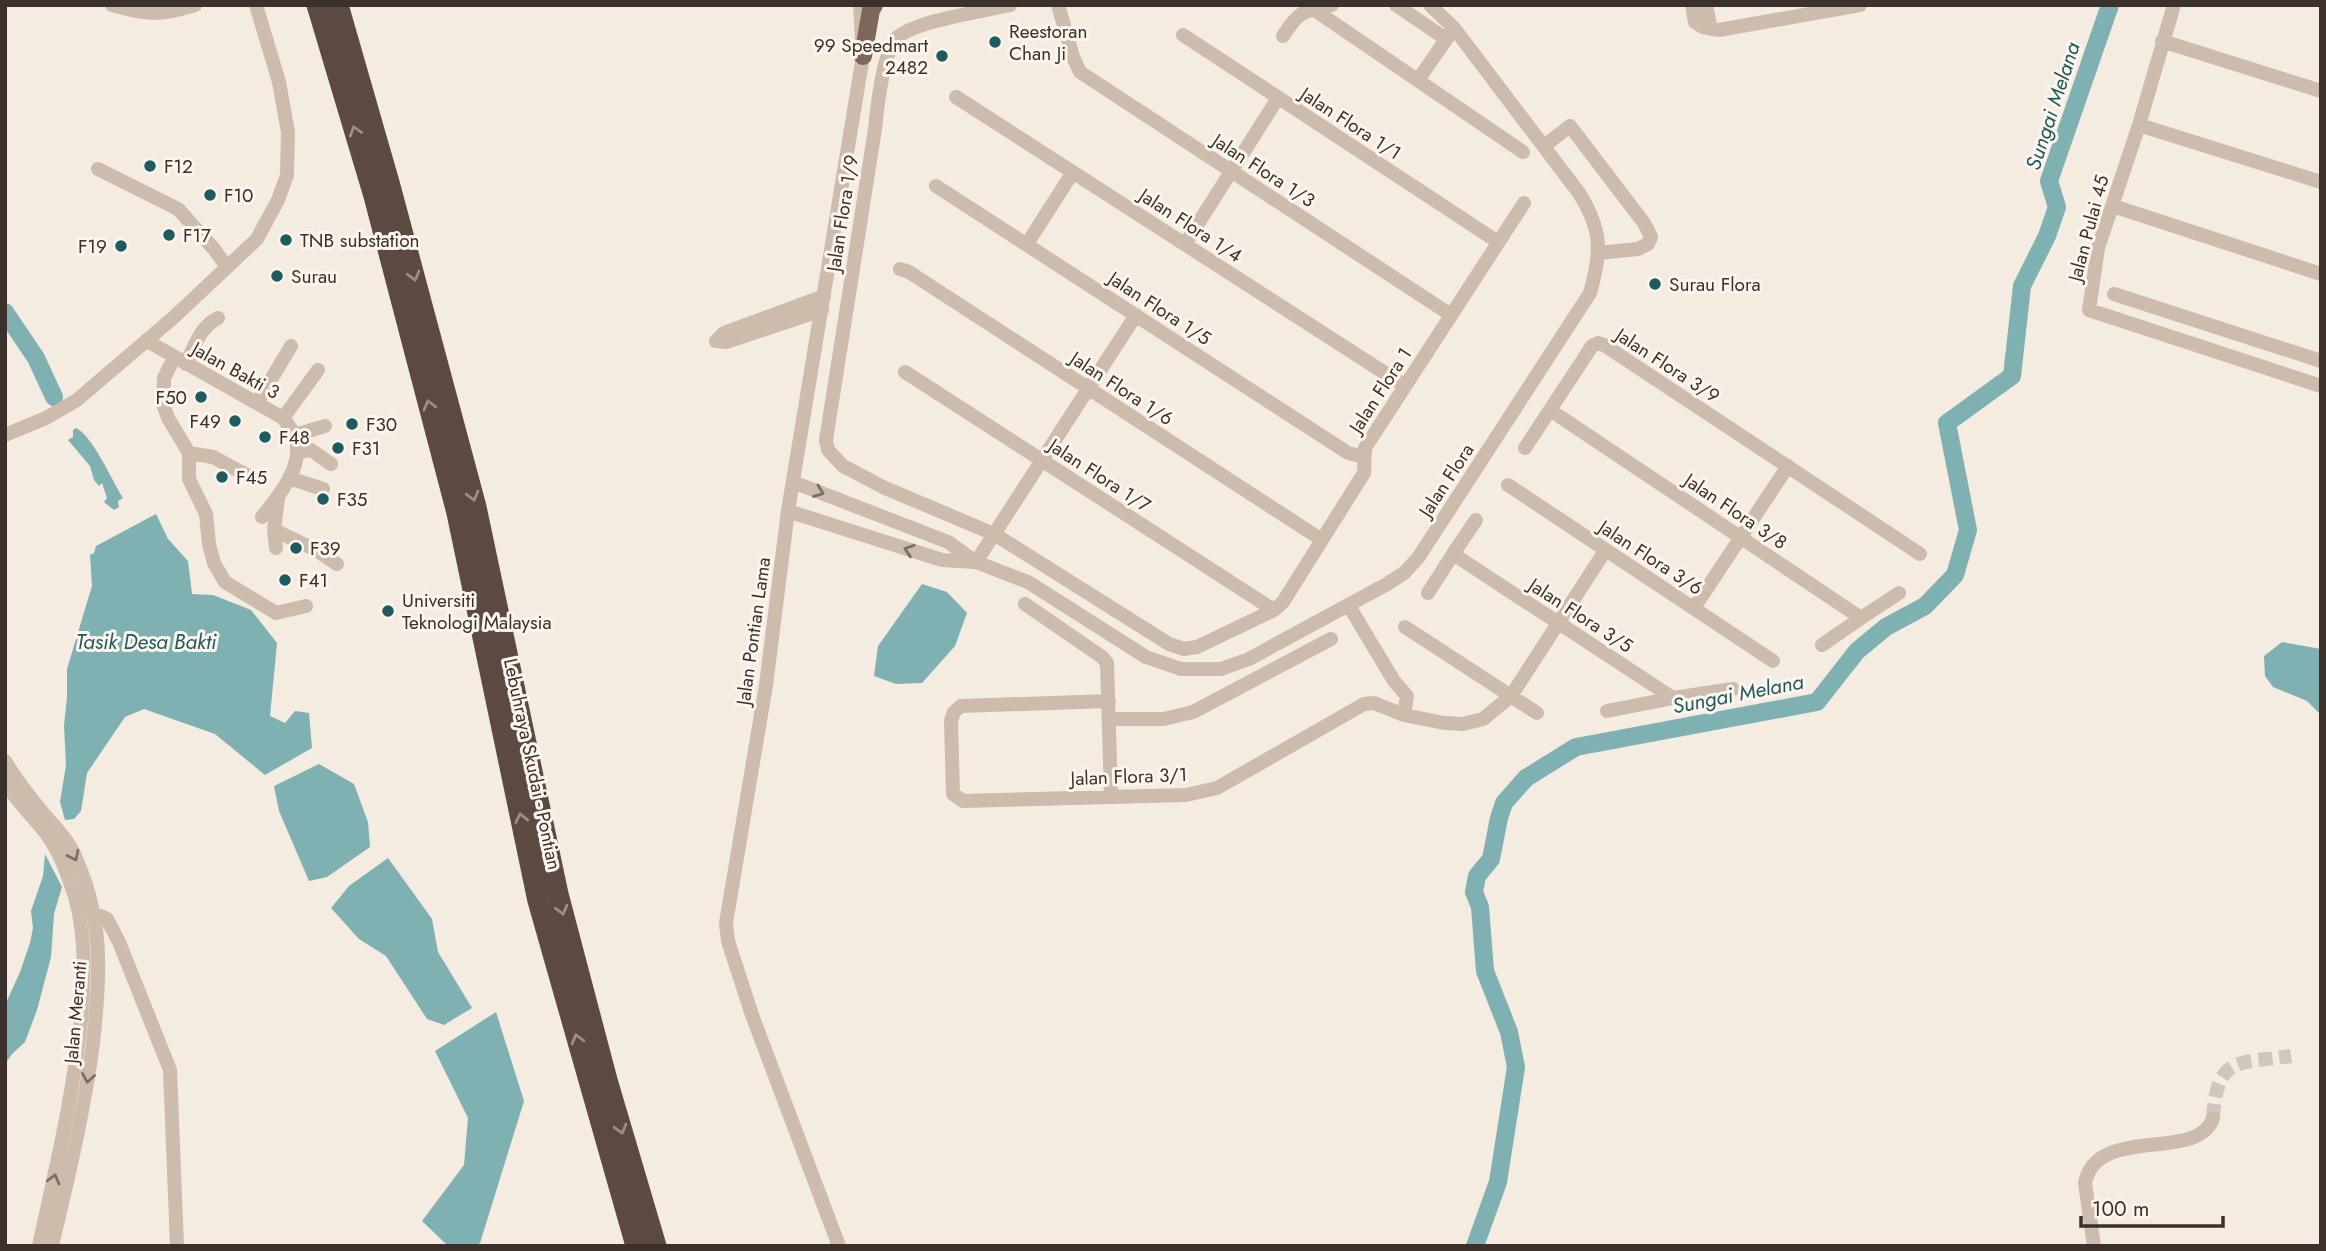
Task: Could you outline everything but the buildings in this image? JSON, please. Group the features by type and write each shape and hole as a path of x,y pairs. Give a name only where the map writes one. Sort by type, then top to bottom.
{"highway":[{"name":"Lebuhraya Skudai - Pontian","path":"317,5 374,196 454,500 538,901 636,1246"},
{"name":"Lebuhraya Skudai - Pontian","path":"338,5 390,186 476,507 558,894 607,1080 656,1246"}],"main road":[{"path":"863,56 874,5"}],"street":[{"path":"112,5 144,13 166,14 195,5"},
{"path":"5,435 46,418 77,400 147,341 257,239 278,200 286,175 288,132 281,94 256,5"},
{"name":"Jalan Pontian Lama","path":"839,1246 752,1015 728,940 726,923 766,685 788,511 863,56 860,5"},
{"name":"Jalan Flora 1/9","path":"1010,5 912,28 894,41 877,103 827,440 828,450 843,466 871,487 994,534 1170,644"},
{"name":"Jalan Flora 1/3","path":"1058,5 1080,72 1451,315"},
{"path":"1283,36 1296,16 1332,5"},
{"path":"1396,5 1450,34 1418,80"},
{"name":"Jalan Flora","path":"793,482 948,542 976,562 1028,582 1146,657 1181,669 1221,669 1250,659 1404,573 1418,558 1590,293 1597,270 1598,253 1598,232 1593,215 1579,193 1544,146 1450,34 1430,5"},
{"path":"1692,5 1695,22 1719,30 1860,5"},
{"path":"1706,5 1711,29"},
{"name":"Jalan Pulai 45","path":"2174,5 2139,125 2098,248 2089,310 2321,386"},
{"path":"1313,9 1523,152"},
{"name":"Jalan Flora 1/1","path":"1183,35 1498,242"},
{"path":"2162,41 2321,91"},
{"name":"Jalan Flora 1/4","path":"956,97 1405,386"},
{"path":"1185,244 1278,98"},
{"path":"2139,125 2321,182"},
{"path":"1544,146 1570,126 1644,223 1651,237 1648,244 1638,249 1598,253"},
{"path":"98,169 178,209 228,267"},
{"path":"1027,244 1073,172"},
{"name":"Jalan Flora 1/5","path":"936,186 1348,453 1364,457"},
{"name":"Jalan Flora 1","path":"1170,644 1184,649 1197,647 1274,610 1283,602 1364,473 1364,449 1524,203"},
{"path":"2113,206 2321,274"},
{"name":"Jalan Flora 1/6","path":"900,269 909,272 1322,541"},
{"path":"2114,294 2321,361"},
{"path":"823,303 726,342 716,341 724,332 823,303"},
{"path":"976,562 1136,315"},
{"path":"218,318 209,323 164,378 163,404 168,418 189,453 189,479 206,514 214,563 225,582 276,613 306,606"},
{"name":"Jalan Bakti 3","path":"147,341 283,418 295,435 297,452 294,468 278,497 262,517"},
{"name":"Jalan Flora 3/9","path":"1525,448 1592,346 1598,344 1604,345 1788,466"},
{"path":"257,403 291,346"},
{"path":"283,418 318,370"},
{"name":"Jalan Flora 1/7","path":"905,372 1274,610"},
{"name":"Jalan Flora 3/8","path":"1550,410 1861,618"},
{"path":"295,435 325,426"},
{"path":"297,452 311,450 331,464"},
{"path":"189,453 213,457 252,478"},
{"path":"1694,608 1788,466 1920,554"},
{"path":"289,478 323,489"},
{"name":"Jalan Flora 3/6","path":"1508,485 1773,661"},
{"path":"845,501 857,500 871,487"},
{"path":"871,487 875,512"},
{"path":"276,548 274,530 278,497"},
{"name":"Jalan Flora","path":"788,511 942,560 976,562"},
{"path":"1428,593 1476,520"},
{"path":"274,530 316,550 337,564"},
{"path":"1511,696 1605,551"},
{"name":"Jalan Flora 3/5","path":"1453,554 1673,698"},
{"path":"1822,645 1899,593"},
{"path":"1025,604 1107,663 1111,796"},
{"path":"1349,606 1394,681 1407,696 1404,715"},
{"path":"1405,627 1537,713"},
{"path":"1109,719 1164,719 1193,712 1331,639"},
{"path":"1607,711 1732,689"},
{"name":"Jalan Flora 3/1","path":"1109,701 961,706 954,712 951,721 953,794 963,801 1186,794 1217,788 1364,704 1374,702 1404,715 1463,724 1477,722 1511,696"},
{"name":"Jalan Meranti","path":"5,761 68,844 83,876 98,939 100,975 91,1060 77,1141 52,1246"},
{"name":"Jalan Meranti","path":"5,782 46,833 59,854 79,907 83,939 83,982 76,1070 60,1158 39,1246"},
{"path":"93,913 107,919 119,942 170,1070 177,1246"},
{"path":"2094,1246 2085,1183 2087,1174 2096,1162 2110,1153 2194,1137 2209,1128 2213,1118"}],"water":[{"path":"76,428 89,440 123,498 118,501 119,507 114,510 104,502 107,498 102,483 99,486 94,480 90,466 68,440 73,437 73,430"},
{"name":"Tasik Desa Bakti","path":"156,514 168,539 188,561 192,594 213,595 251,610 277,643 270,716 285,723 295,711 309,713 312,748 265,775 215,734 144,709 125,717 87,773 81,811 74,819 65,820 60,802 66,765 64,725 67,669 92,586 90,555 94,553 96,546"},
{"path":"922,584 947,592 967,613 955,646 922,683 896,684 874,676 878,646"},
{"path":"2282,642 2321,649 2321,715 2307,701 2273,687 2265,676 2264,656"},
{"path":"319,764 354,784 368,822 370,847 327,877 309,881 279,811 274,786"},
{"path":"45,854 62,887 54,914 51,957 37,1010 25,1042 5,1064 5,1005 30,943 33,928 31,911 43,876"},
{"path":"388,858 432,919 438,952 472,1008 444,1025 427,1019 386,956 359,939 331,908 349,886"},
{"path":"496,1012 524,1101 480,1243 473,1246 448,1246 422,1221 464,1165 468,1118 435,1051"}],"waterway":[{"name":"Sungai Melana","path":"1475,1246 1498,1182 1516,1067 1509,1032 1485,971 1480,907 1474,892 1477,876 1491,859 1504,803 1526,778 1576,747 1817,702 1857,651 1886,627 1925,606 1955,575 1968,530 1947,423 2012,376 2022,286 2047,236 2057,207 2049,181 2110,5"},
{"path":"5,312 36,358 54,397"}],"tunnel":[{"path":"2213,1118 2215,1098 2225,1073 2244,1063 2291,1056"}],"place":[{"name":"Reestoran Chan Ji","path":"995,42"},
{"name":"99 Speedmart 2482","path":"942,56"},
{"name":"F12","path":"150,166"},
{"name":"F10","path":"210,195"},
{"name":"F17","path":"169,235"},
{"name":"TNB substation","path":"286,240"},
{"name":"F19","path":"121,246"},
{"name":"Surau","path":"277,276"},
{"name":"Surau Flora","path":"1655,284"},
{"name":"F50","path":"201,397"},
{"name":"F49","path":"235,421"},
{"name":"F30","path":"352,424"},
{"name":"F48","path":"265,437"},
{"name":"F31","path":"338,448"},
{"name":"F45","path":"222,477"},
{"name":"F35","path":"323,499"},
{"name":"F39","path":"296,548"},
{"name":"F41","path":"285,580"},
{"name":"Universiti Teknologi Malaysia","path":"388,611"}]}
